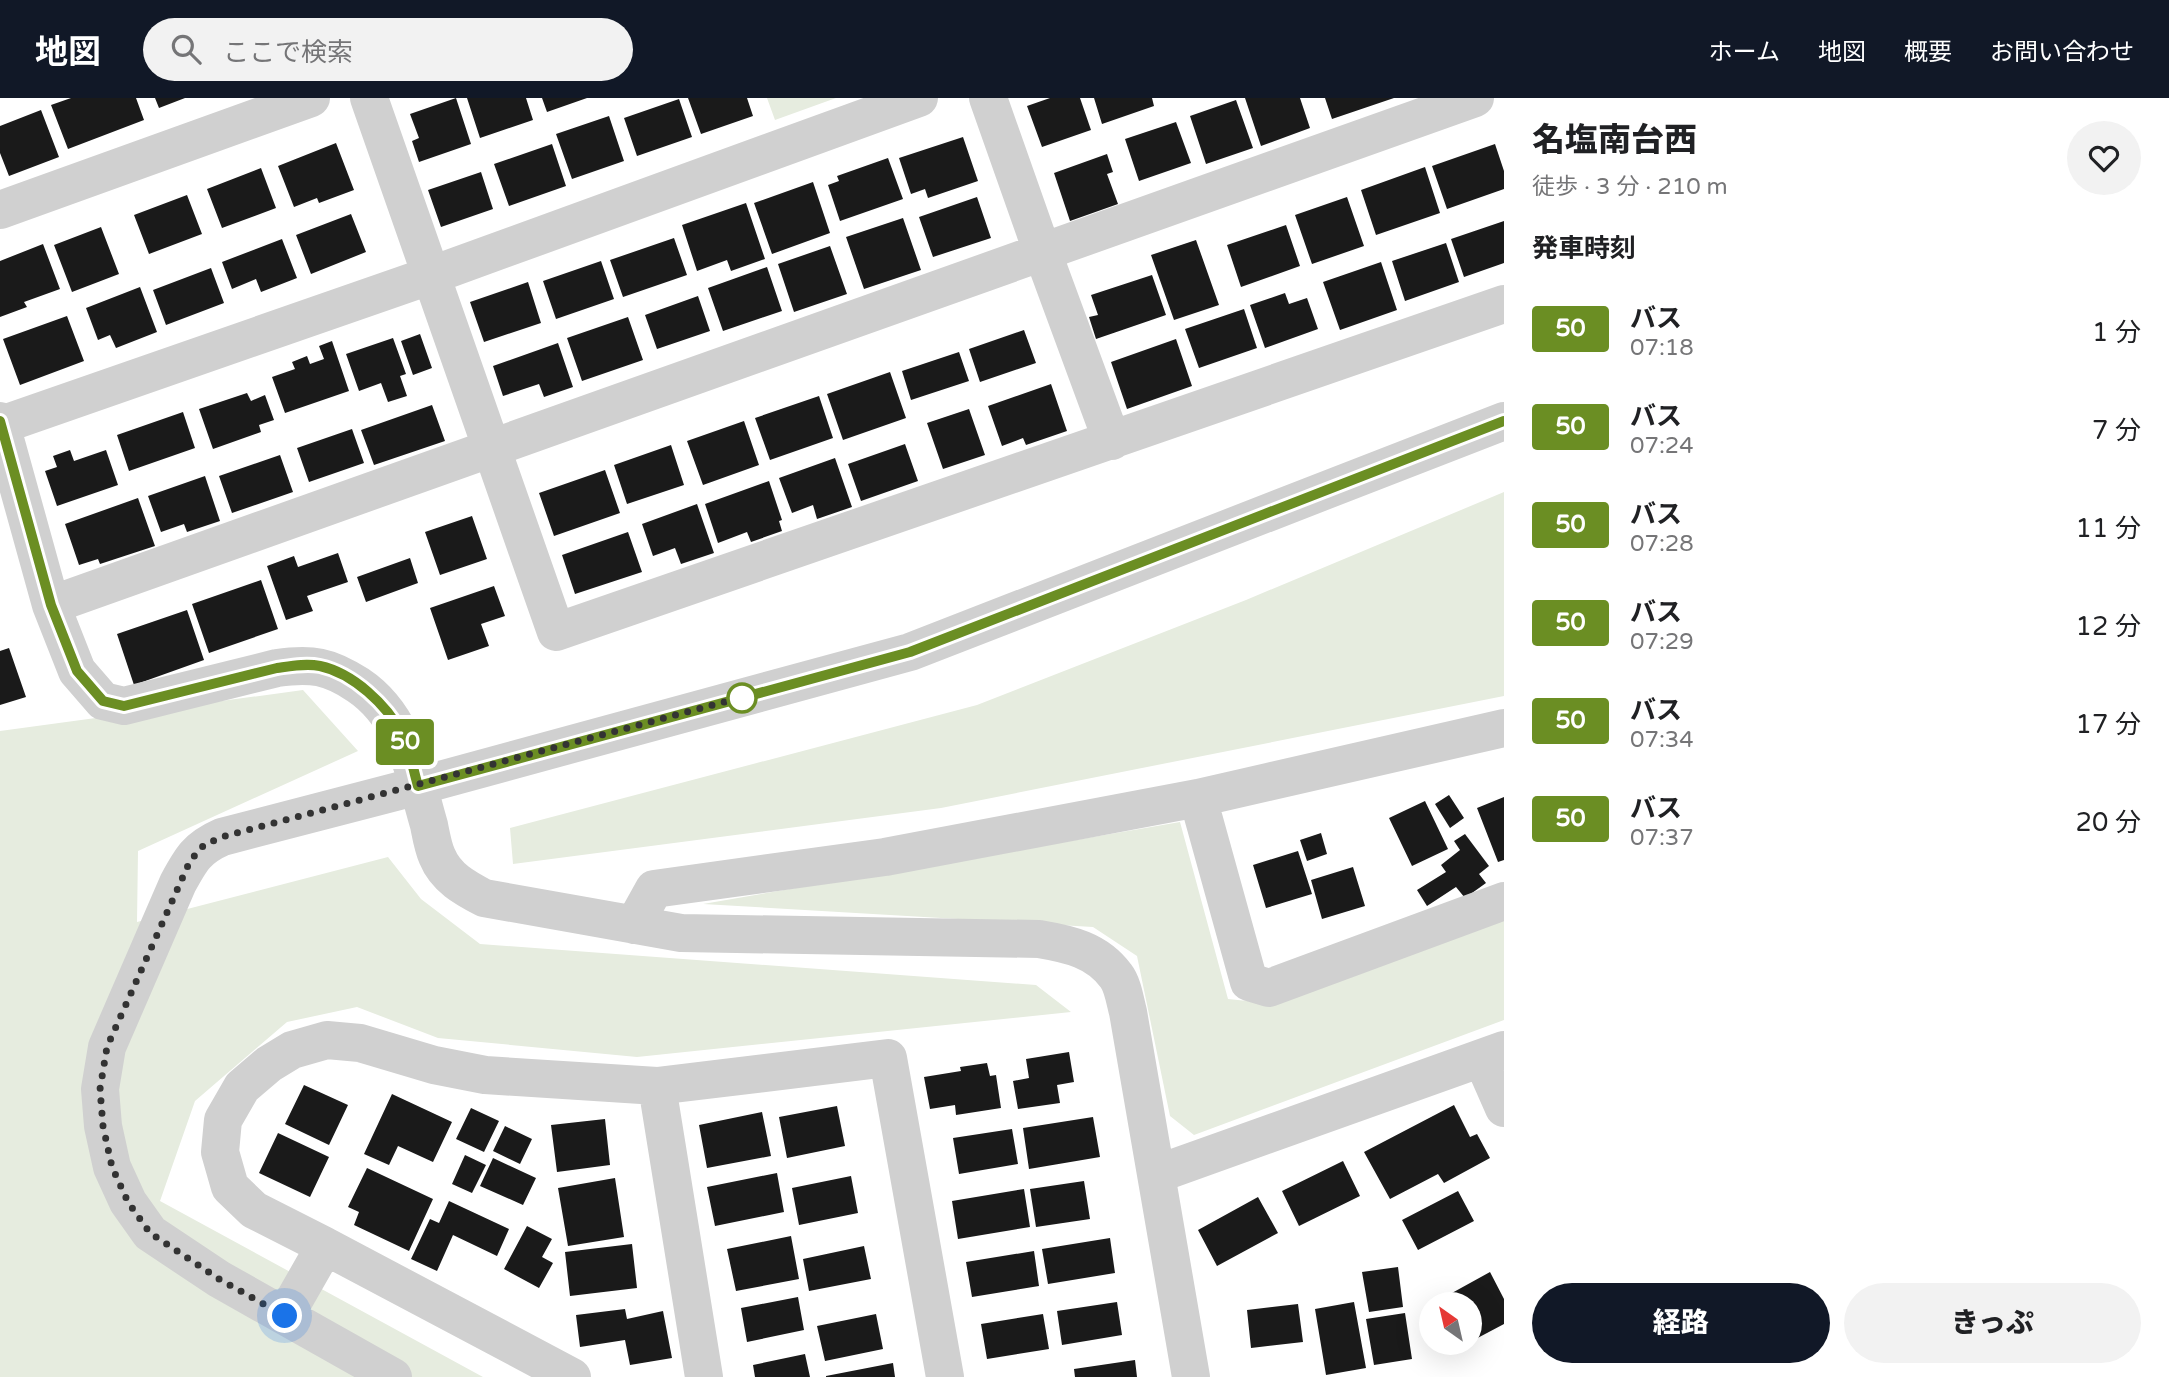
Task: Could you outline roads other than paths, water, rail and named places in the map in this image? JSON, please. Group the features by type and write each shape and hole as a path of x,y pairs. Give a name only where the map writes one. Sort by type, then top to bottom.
{"street":[{"path":"0,211 311,98"},
{"path":"369,98 556,632 1504,304"},
{"path":"919,98 432,275 1,423 51,605 77,671 103,701 124,706 277,668 302,665 322,666 344,676 367,691 385,708 397,726 418,786 438,858 457,884 484,898 681,933 1039,939 1072,944 1099,958 1118,977 1128,1012 1191,1377"},
{"path":"988,98 1112,441"},
{"path":"51,605 1475,98"},
{"path":"393,1377 219,1279 150,1233 128,1202 112,1167 103,1126 100,1089 107,1047 178,883 190,861 204,845 222,837 910,652 1504,421"},
{"path":"634,925 654,889 885,857 1198,798 1504,728"},
{"path":"1198,798 1249,982 1269,988 1504,901"},
{"path":"572,1377 254,1210 230,1187 220,1152 223,1121 242,1087 269,1064 292,1050 327,1040 360,1042 434,1065 485,1075 657,1086 888,1058 945,1377"},
{"path":"1157,1174 1493,1054 1504,1108"},
{"path":"657,1086 704,1377"},
{"path":"285,1316 325,1246"}]}
